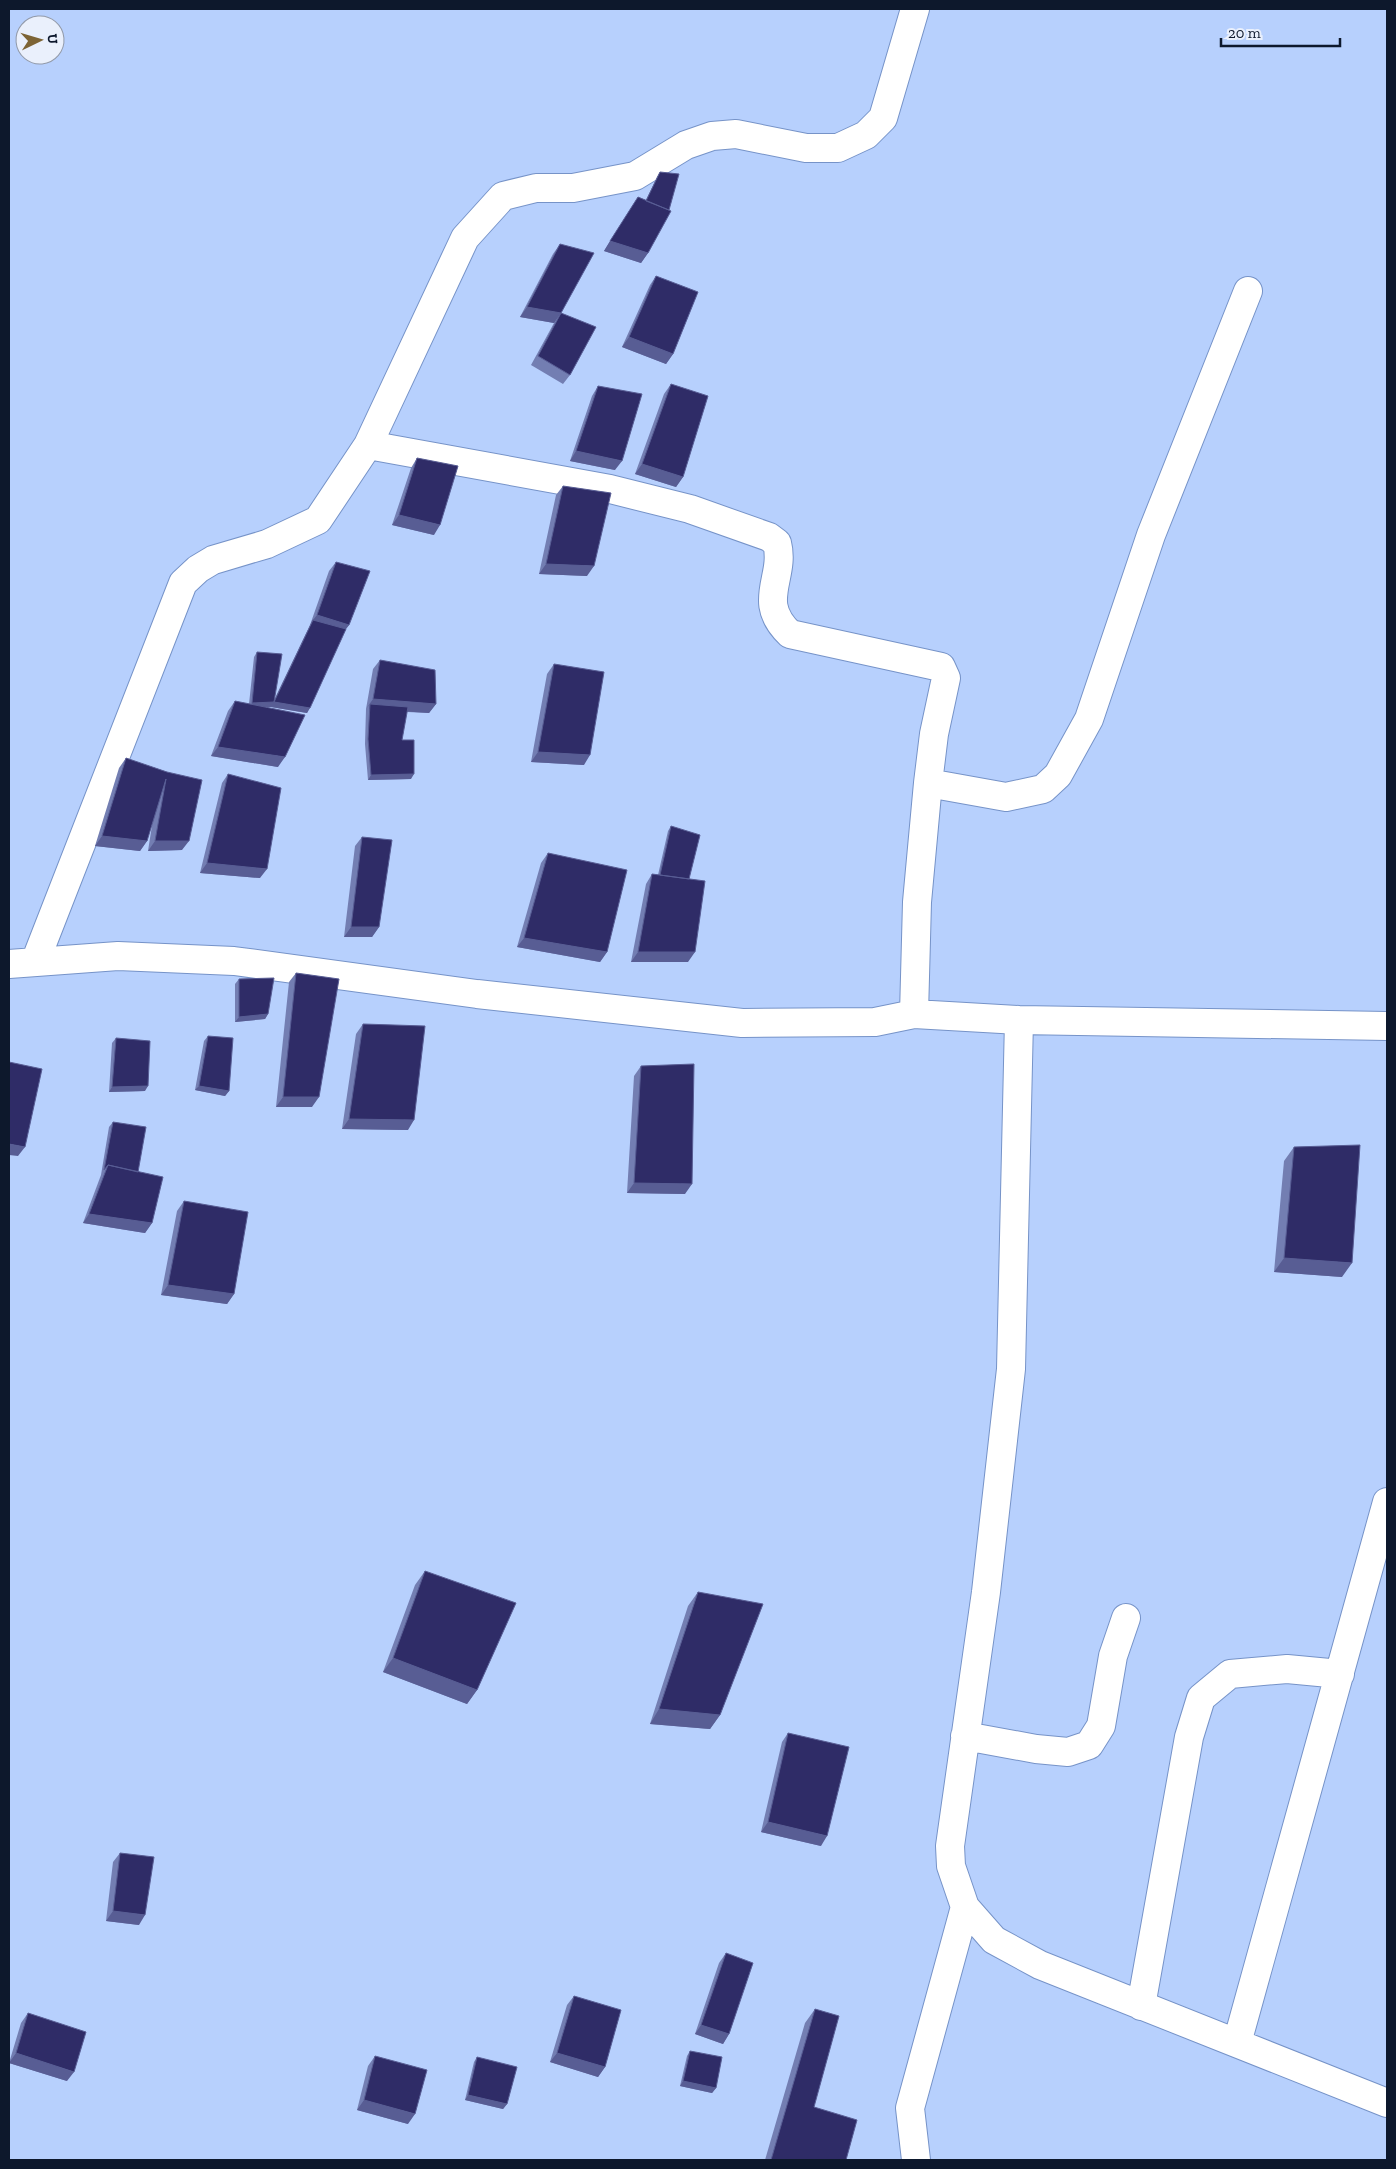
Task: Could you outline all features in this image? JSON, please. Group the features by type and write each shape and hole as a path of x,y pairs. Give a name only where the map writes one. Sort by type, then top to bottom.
{"street":[{"path":"915,9 883,118 866,136 838,148 806,148 736,134 712,136 686,145 635,176 573,188 536,188 503,196 465,238 368,445 318,520 267,544 213,560 183,583 22,963 118,956 234,962 477,994 742,1024 875,1022 914,1014 1019,1020 1387,1026"},
{"path":"928,783 1006,797 1043,789 1058,775 1089,719 1151,535 1248,291"},
{"path":"368,445 610,489 690,509 774,540 778,544 780,560 774,580 775,613 779,623 790,634 941,667 945,672 946,686 934,734 928,783 917,902 914,1014"},
{"path":"1019,1020 1011,1369 986,1592 950,1846 952,1866 965,1907 994,1940 1040,1964 1140,2006 1387,2103"},
{"path":"1236,2043 1387,1502"},
{"path":"965,1736 1036,1749 1068,1752 1089,1745 1101,1726 1113,1656 1126,1618"},
{"path":"1140,2006 1188,1736 1201,1698 1230,1674 1287,1669 1340,1674"},
{"path":"916,2160 910,2108 965,1907"}],"building":[{"path":"660,172 679,174 669,210 646,201"},
{"path":"638,197 671,211 648,253 610,241"},
{"path":"560,244 594,253 561,313 527,307"},
{"path":"656,276 698,292 673,354 629,337"},
{"path":"561,313 596,327 570,375 538,356"},
{"path":"671,384 708,396 683,477 642,464"},
{"path":"598,386 642,394 622,461 576,451"},
{"path":"417,458 458,466 440,525 399,515"},
{"path":"563,486 611,493 594,566 546,564"},
{"path":"336,562 370,571 349,625 317,615"},
{"path":"313,620 346,629 310,708 274,702"},
{"path":"257,652 282,654 274,702 252,703"},
{"path":"380,660 435,670 436,704 373,699"},
{"path":"554,664 604,672 590,755 538,752"},
{"path":"235,701 305,715 285,757 218,747"},
{"path":"370,704 408,707 402,740 414,740 414,774 371,775 368,739"},
{"path":"126,758 167,772 202,780 189,841 155,841 166,779 147,841 102,836"},
{"path":"228,774 281,788 267,869 207,863"},
{"path":"671,826 700,835 689,879 660,875"},
{"path":"362,837 392,840 379,927 351,927"},
{"path":"548,853 627,870 607,952 524,938"},
{"path":"652,874 705,881 695,952 638,952"},
{"path":"296,973 339,979 319,1097 283,1097"},
{"path":"274,978 268,1014 239,1017 239,979"},
{"path":"363,1024 425,1026 414,1120 349,1119"},
{"path":"208,1036 233,1038 229,1091 199,1086"},
{"path":"116,1038 150,1041 148,1086 112,1087"},
{"path":"9,1062 42,1069 25,1147 9,1144"},
{"path":"694,1064 692,1184 634,1183 641,1066"},
{"path":"113,1122 146,1127 138,1172 108,1165 104,1170"},
{"path":"1360,1145 1352,1263 1284,1258 1294,1147"},
{"path":"108,1165 163,1177 152,1223 89,1214"},
{"path":"184,1201 248,1212 234,1294 168,1285"},
{"path":"425,1571 516,1603 477,1690 393,1658"},
{"path":"698,1592 763,1604 720,1715 659,1709"},
{"path":"788,1733 849,1747 827,1836 768,1822"},
{"path":"120,1853 154,1857 145,1915 113,1911"},
{"path":"726,1953 753,1963 729,2034 701,2025"},
{"path":"574,1996 621,2010 605,2067 557,2053"},
{"path":"815,2009 839,2016 814,2107 857,2120 846,2160 771,2160"},
{"path":"28,2013 86,2032 74,2072 16,2053"},
{"path":"690,2051 722,2057 716,2088 683,2081"},
{"path":"375,2056 427,2070 415,2114 364,2100"},
{"path":"477,2057 517,2067 507,2104 468,2095"}]}
